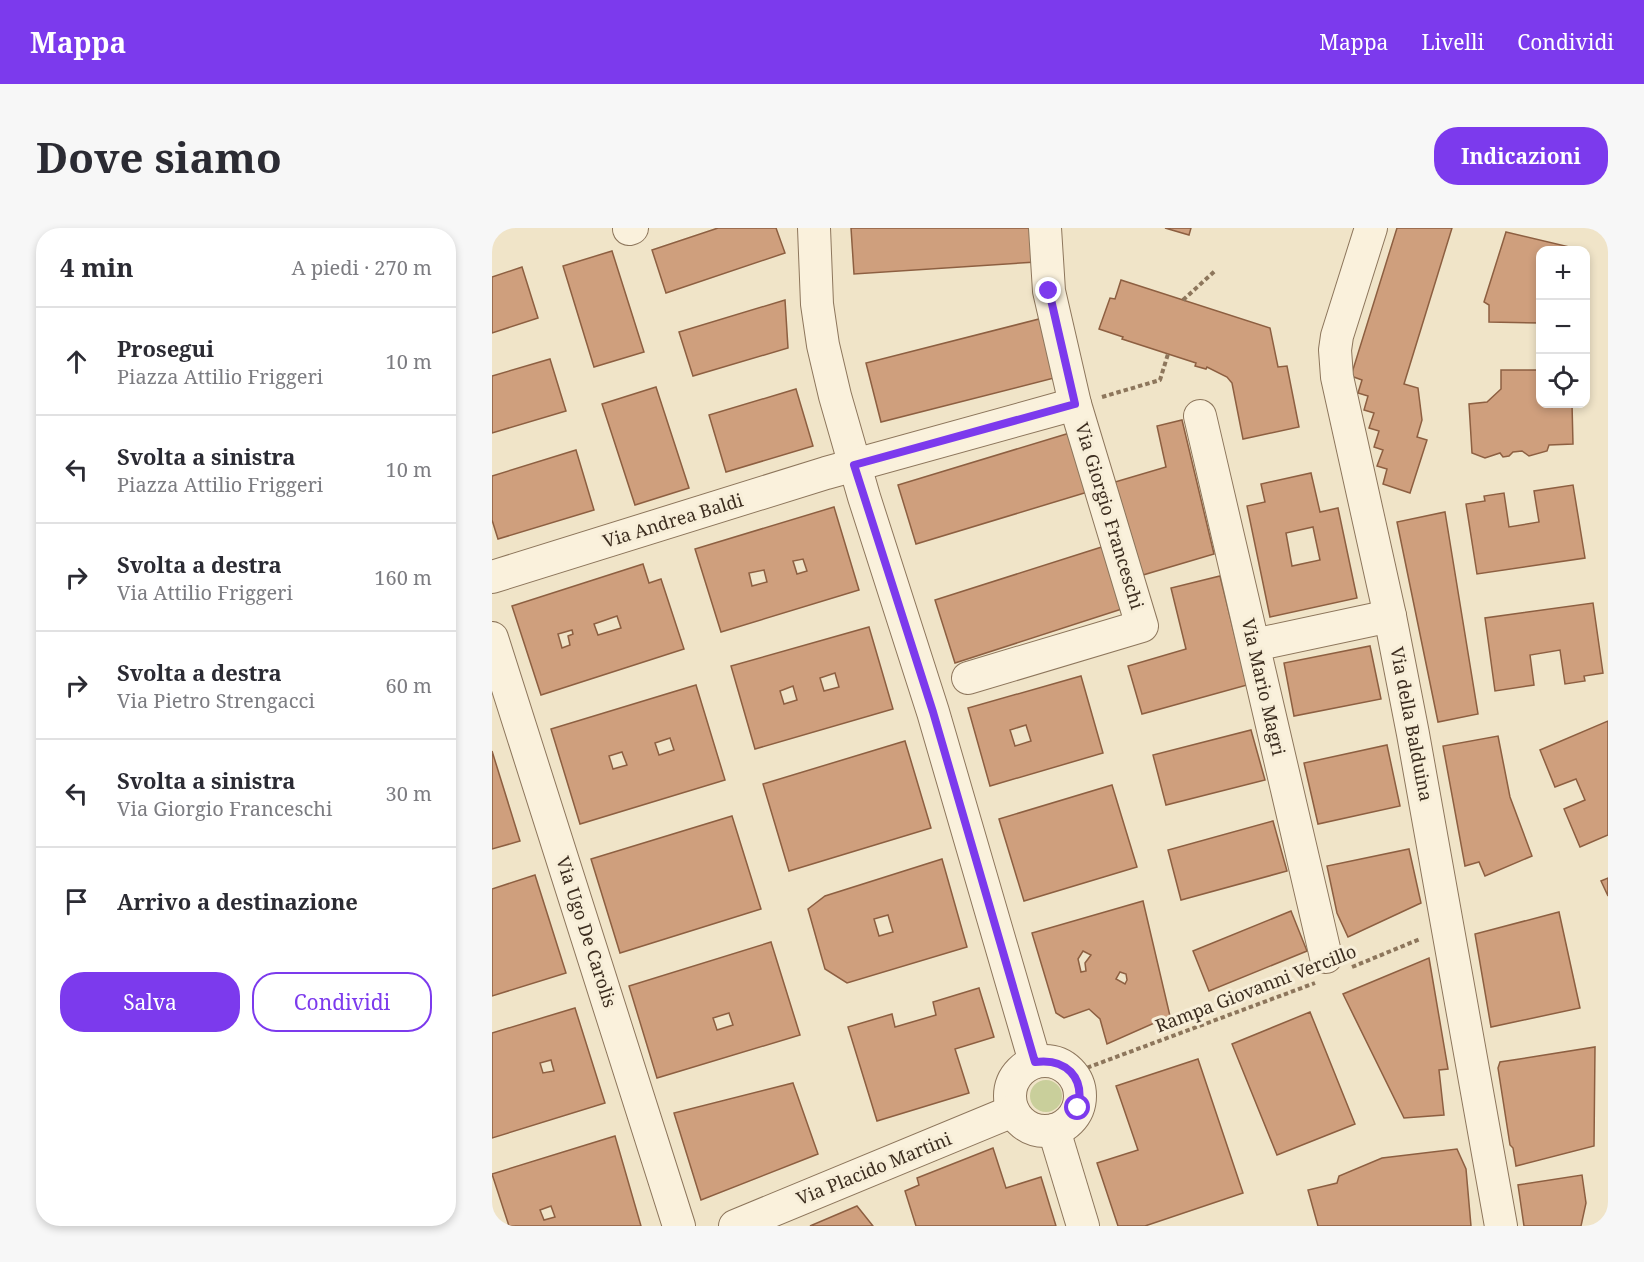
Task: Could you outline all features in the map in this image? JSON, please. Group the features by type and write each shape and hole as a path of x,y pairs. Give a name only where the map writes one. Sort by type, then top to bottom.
{"street":[{"path":"813,228 817,304 823,345 835,396 854,465 933,712 1035,1062"},
{"name":"Via Giorgio Franceschi","path":"968,678 1142,626 1075,404 1049,291 1046,228"},
{"name":"Via della Balduina","path":"1371,228 1337,336 1335,350 1341,399 1390,616 1449,927 1501,1226"},
{"name":"Via Andrea Baldi","path":"492,578 854,465 1075,404"},
{"name":"Via Mario Magri","path":"1200,416 1329,970"},
{"path":"1254,645 1390,616"},
{"name":"Via Ugo De Carolis","path":"492,638 679,1226"},
{"path":"1046,1060 1057,1062 1073,1073 1079,1085 1081,1097 1073,1118 1064,1126 1042,1131 1030,1128 1020,1121 1013,1111 1010,1099 1011,1087 1020,1072 1035,1062 1046,1060"},
{"name":"Via Placido Martini","path":"735,1226 1013,1111"},
{"path":"1054,1130 1083,1226"}],"path":[{"path":"1183,300 1216,270"},
{"path":"1075,404 1160,380 1168,354"},
{"name":"Rampa Giovanni Vercillo","path":"1073,1073 1329,970 1449,927"}],"green space":[{"path":"1046,1080 1057,1085 1062,1096 1057,1107 1046,1112 1035,1107 1030,1096 1035,1085"}],"building":[{"path":"718,228 776,228 785,253 666,293 652,250"},
{"path":"851,228 1034,228 1036,262 854,274"},
{"path":"1165,228 1191,228 1189,235"},
{"path":"1397,228 1452,228 1404,384 1418,388 1422,420 1417,437 1427,440 1410,493 1383,484 1387,469 1377,466 1383,450 1374,447 1379,431 1369,428 1374,413 1364,410 1368,396 1358,393 1362,380 1351,376"},
{"path":"1506,232 1565,246 1536,246 1536,323 1489,322 1489,305 1484,302"},
{"path":"612,251 644,352 594,367 563,266"},
{"path":"522,267 538,318 492,333 492,277"},
{"path":"1121,280 1270,328 1278,367 1287,366 1299,427 1243,439 1232,383 1227,377 1207,367 1206,369 1195,366 1196,363 1122,339 1123,337 1099,329 1110,298 1115,299"},
{"path":"785,300 788,348 693,376 679,332"},
{"path":"1043,318 1058,377 881,422 866,363"},
{"path":"550,359 566,411 492,433 492,376"},
{"path":"1501,370 1536,370 1536,408 1572,408 1573,444 1549,445 1547,451 1529,456 1522,451 1513,452 1509,456 1503,457 1500,453 1485,458 1472,453 1469,404 1487,402 1501,389"},
{"path":"656,387 689,488 635,505 602,404"},
{"path":"796,389 813,446 726,472 709,415"},
{"path":"1182,420 1214,554 1143,575 1115,482 1166,467 1157,426"},
{"path":"1073,432 1091,491 916,544 898,485"},
{"path":"576,450 594,510 498,539 492,520 492,476"},
{"path":"1311,473 1320,512 1338,508 1357,598 1270,617 1247,506 1265,502 1261,484","holes":["1313,527 1320,560 1292,566 1286,533"]},
{"path":"1573,485 1585,558 1477,574 1466,504 1485,501 1484,496 1504,493 1509,527 1539,522 1534,491"},
{"path":"834,507 859,590 721,632 695,549","holes":["803,559 807,571 797,574 793,561","764,570 767,582 752,586 749,573"]},
{"path":"1445,512 1478,714 1438,722 1397,522"},
{"path":"1108,545 1128,607 955,663 935,600"},
{"path":"643,564 649,583 661,579 684,649 541,695 512,606","holes":["617,616 621,628 598,635 594,624","572,630 573,634 568,636 570,645 562,648 558,634"]},
{"path":"1220,576 1247,685 1142,714 1128,666 1186,649 1171,588"},
{"path":"1593,603 1603,673 1584,676 1585,681 1565,684 1560,650 1530,655 1534,685 1495,691 1485,618"},
{"path":"869,627 893,709 755,749 731,666","holes":["835,673 839,687 824,691 820,678","793,686 797,700 784,704 780,691"]},
{"path":"1370,646 1381,699 1294,716 1284,663"},
{"path":"1081,676 1103,753 990,786 968,708","holes":["1026,725 1031,741 1015,746 1010,730"]},
{"path":"696,685 725,780 580,824 551,729","holes":["670,738 674,750 659,755 655,743","622,752 627,765 613,769 609,756"]},
{"path":"1608,721 1608,835 1580,847 1564,809 1585,800 1576,779 1555,787 1540,750"},
{"path":"1251,730 1265,780 1166,805 1153,755"},
{"path":"1498,736 1510,797 1532,856 1485,876 1479,862 1465,866 1443,746"},
{"path":"905,741 931,828 789,871 763,784"},
{"path":"1387,745 1400,806 1318,824 1304,763"},
{"path":"492,751 520,841 492,849"},
{"path":"1112,785 1137,867 1024,901 999,819"},
{"path":"732,816 761,909 620,953 591,859"},
{"path":"1273,821 1287,871 1181,900 1168,850"},
{"path":"1409,849 1421,903 1348,937 1337,913 1327,866"},
{"path":"942,859 967,947 847,983 825,969 808,909 825,896","holes":["888,915 893,932 879,936 874,919"]},
{"path":"535,875 566,973 492,996 492,889"},
{"path":"1608,878 1608,896 1601,881"},
{"path":"1143,901 1170,1016 1107,1044 1100,1019 1089,1009 1064,1018 1056,1013 1032,933","holes":["1083,951 1091,955 1085,963 1086,971 1081,972 1078,959","1120,972 1126,974 1125,984 1116,979"]},
{"path":"1291,911 1307,951 1209,991 1193,951"},
{"path":"1559,912 1580,1008 1491,1027 1475,934"},
{"path":"771,942 800,1035 657,1078 629,986","holes":["729,1013 733,1025 717,1030 713,1018"]},
{"path":"1429,958 1448,1069 1439,1070 1444,1115 1404,1118 1343,994"},
{"path":"979,988 994,1037 955,1049 969,1093 877,1121 848,1027 892,1014 895,1027 936,1015 933,1002"},
{"path":"575,1008 605,1103 492,1138 492,1033","holes":["551,1060 554,1071 543,1073 540,1063"]},
{"path":"1310,1012 1355,1124 1277,1155 1232,1044"},
{"path":"1595,1047 1594,1146 1516,1166 1513,1148 1510,1145 1498,1068 1500,1062"},
{"path":"1198,1059 1243,1193 1145,1226 1118,1226 1097,1163 1138,1150 1116,1086"},
{"path":"793,1083 818,1154 701,1200 674,1113"},
{"path":"615,1136 641,1226 509,1226 492,1174","holes":["551,1206 555,1217 544,1220 540,1210"]},
{"path":"993,1148 1006,1188 1041,1177 1056,1226 916,1226 905,1191 919,1185 917,1178"},
{"path":"1457,1149 1466,1169 1471,1226 1318,1226 1308,1190 1337,1183 1339,1176 1382,1158"},
{"path":"1582,1175 1586,1203 1581,1226 1524,1226 1518,1185"},
{"path":"857,1206 873,1226 810,1226"}],"route":[{"path":"1049,291 1075,404 854,465 933,712 1035,1062 1046,1060 1057,1062 1073,1073 1079,1085 1081,1097 1078,1108"}]}
